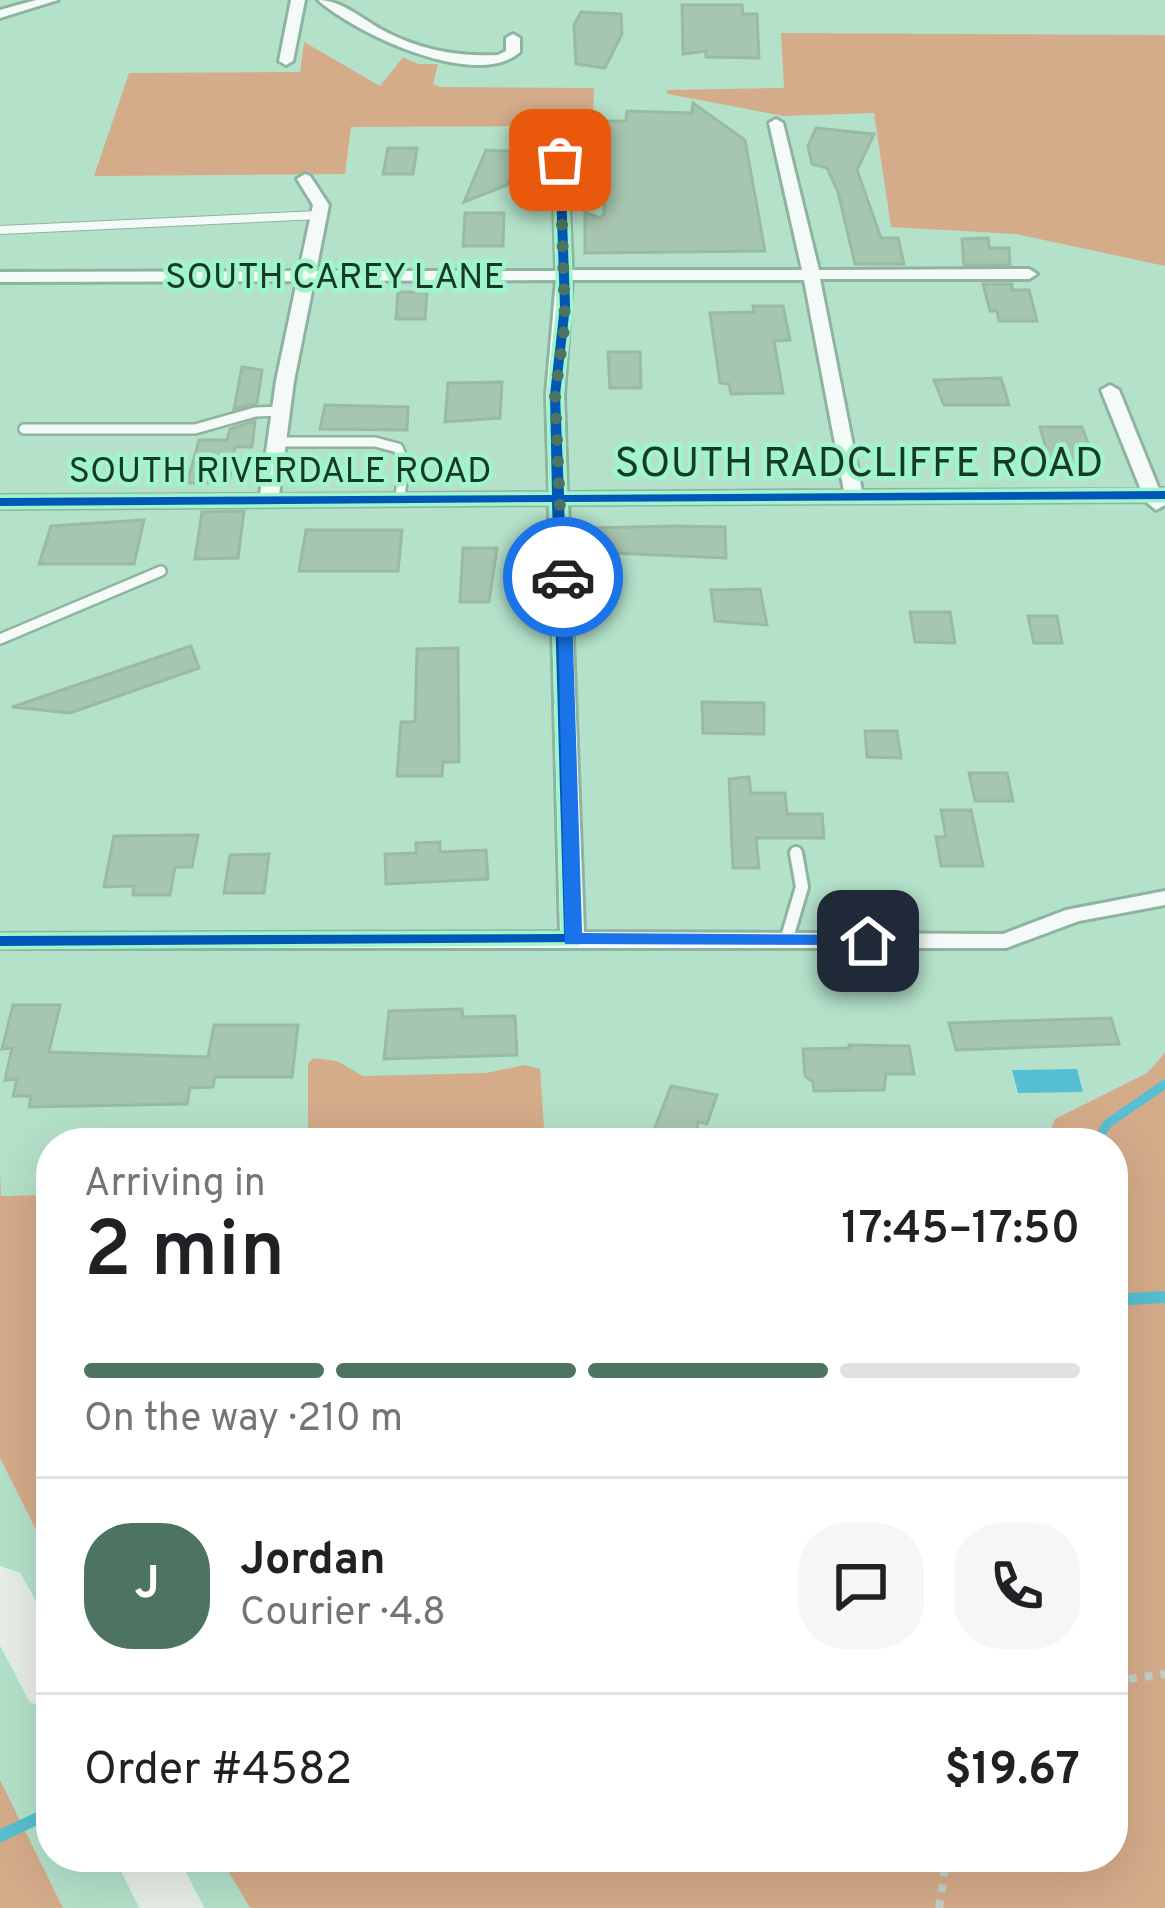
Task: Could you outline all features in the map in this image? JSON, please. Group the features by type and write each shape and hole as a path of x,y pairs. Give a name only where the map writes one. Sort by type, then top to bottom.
{"main road":[{"path":"0,1590 36,1656"},
{"path":"153,1872 172,1908"}],"street":[{"path":"0,14 51,0"},
{"path":"286,61 298,0"},
{"path":"325,0 400,46 444,59 502,60 514,52 513,38"},
{"path":"776,123 854,497"},
{"path":"560,160 565,322 555,395 560,498"},
{"path":"269,498 319,215 320,200 305,179"},
{"name":"SOUTH CAREY LANE","path":"0,277 1029,274"},
{"path":"1110,390 1160,500"},
{"name":"SOUTH RADCLIFFE ROAD","path":"572,939 560,498 1160,500"},
{"name":"SOUTH RIVERDALE ROAD","path":"0,502 560,498"},
{"path":"0,941 1006,941 1074,915 1165,898"}],"lane":[{"path":"0,230 319,215"},
{"path":"25,429 194,428 255,412 281,411"},
{"path":"277,442 375,442 398,448 404,462 400,498"},
{"path":"0,639 160,571"},
{"path":"786,940 805,889 805,871 796,854"}],"path":[{"path":"1128,1679 1165,1674"},
{"path":"939,1908 944,1872"}],"shaded area":[{"path":"781,33 1165,35 1165,266 1016,234 891,227 874,113 783,116 668,94 666,90 784,88"},
{"path":"304,42 380,86 403,57 418,64 438,64 433,84 440,87 594,88 593,114 577,115 576,126 351,127 345,174 94,176 129,73 300,72"},
{"path":"1165,1053 1165,1908 250,1908 229,1872 1128,1872 1128,1128 1052,1128 1055,1119 1147,1073"},
{"path":"313,1058 337,1061 363,1076 486,1073 525,1065 540,1069 544,1128 308,1128 308,1064"},
{"path":"0,1172 1,1196 36,1195 36,1530 0,1458"},
{"path":"0,1780 36,1853 36,1872 45,1872 63,1908 0,1908"}],"water":[{"path":"1077,1069 1083,1092 1018,1093 1012,1070"}],"building":[{"path":"682,5 742,5 743,14 757,14 759,58 706,57 706,51 683,54"},
{"path":"581,12 621,14 622,34 605,68 576,64 574,25"},
{"path":"693,103 745,140 765,251 585,253 585,212 600,218 604,214 603,121 626,121 627,111 692,113"},
{"path":"816,128 874,134 857,170 881,238 898,238 904,264 855,264 838,192 827,168 812,164 808,146"},
{"path":"388,148 417,148 413,174 383,174"},
{"path":"486,150 521,152 507,185 464,202"},
{"path":"465,213 504,213 503,246 463,246"},
{"path":"988,238 989,248 1009,248 1010,265 964,265 962,239"},
{"path":"983,284 1012,284 1012,290 1029,290 1037,321 999,321 997,311 990,311"},
{"path":"398,292 427,292 425,319 396,319"},
{"path":"753,306 783,306 790,340 774,341 783,393 731,394 729,384 720,383 710,313 754,312"},
{"path":"608,352 640,352 641,388 610,388"},
{"path":"242,367 262,370 257,403 234,409"},
{"path":"1001,378 1009,405 944,405 934,380"},
{"path":"502,382 500,418 445,422 448,383"},
{"path":"325,405 408,407 407,430 320,429"},
{"path":"255,421 252,447 235,447 229,483 187,483 199,440 227,440 230,429"},
{"path":"1040,427 1082,427 1091,451 1079,451 1083,466 1051,466"},
{"path":"244,511 238,558 195,559 202,512"},
{"path":"144,520 134,564 39,564 51,526"},
{"path":"725,527 726,558 588,552 588,528"},
{"path":"306,530 402,530 398,571 299,571"},
{"path":"463,548 497,548 489,602 460,602"},
{"path":"760,589 767,625 715,621 711,590"},
{"path":"910,612 950,612 955,643 915,642"},
{"path":"1028,616 1057,616 1062,643 1034,643"},
{"path":"191,646 199,668 70,713 12,707"},
{"path":"458,648 459,762 443,762 442,776 397,776 401,722 415,722 417,649"},
{"path":"702,702 764,703 764,734 703,733"},
{"path":"865,731 897,731 901,758 867,757"},
{"path":"969,773 1007,773 1013,801 975,801"},
{"path":"749,777 751,793 785,793 787,814 822,814 824,838 756,838 759,868 733,868 729,779"},
{"path":"941,810 971,810 983,866 941,866 936,837 946,837"},
{"path":"198,835 192,867 175,867 170,895 133,895 134,886 104,887 114,836"},
{"path":"440,842 440,852 486,850 488,879 386,884 385,854 416,853 416,843"},
{"path":"269,854 264,893 224,893 230,855"},
{"path":"13,1005 60,1005 49,1052 208,1057 214,1025 298,1025 292,1077 215,1077 213,1087 190,1088 187,1104 29,1107 31,1096 13,1096 17,1079 5,1080 12,1048 2,1049"},
{"path":"462,1009 463,1017 515,1016 517,1055 384,1059 389,1011"},
{"path":"1111,1018 1119,1044 956,1050 949,1023"},
{"path":"909,1046 914,1074 886,1074 884,1090 814,1091 813,1082 805,1076 803,1049"},
{"path":"671,1086 717,1095 707,1124 655,1128"}],"waterway":[{"path":"1105,1128 1165,1084"},
{"path":"1128,1299 1165,1297"},
{"path":"0,1836 36,1819"}],"cycle path":[{"path":"0,941 572,939 555,395 565,306 560,160"},
{"path":"0,502 1165,495"}],"way so far":[{"path":"560,160 565,322 555,395 563,577"}],"route":[{"path":"563,577 572,939 868,941"}]}
